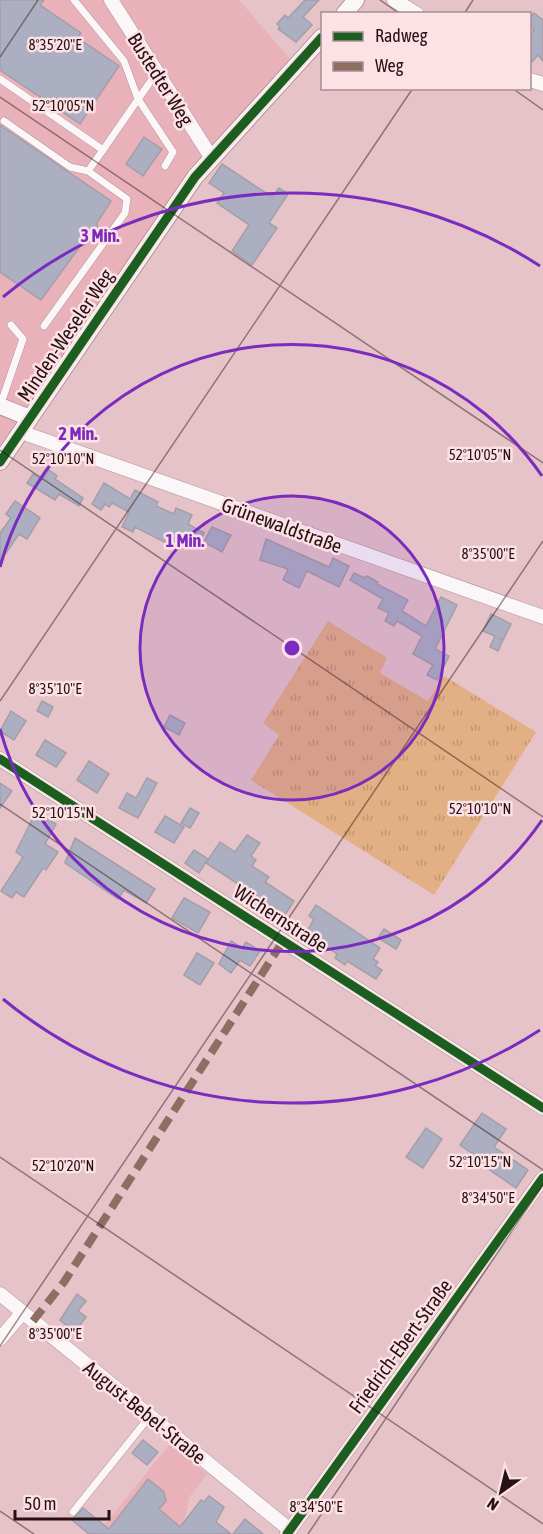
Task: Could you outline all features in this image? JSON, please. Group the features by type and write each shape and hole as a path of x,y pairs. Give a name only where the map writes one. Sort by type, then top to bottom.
{"street":[{"name":"Bustedter Weg","path":"111,0 211,157"},
{"path":"346,12 356,0"},
{"path":"394,0 414,12"},
{"name":"Minden-Weseler Weg","path":"0,462 211,157 321,38"},
{"path":"0,406 26,425"},
{"name":"Grünewaldstraße","path":"26,425 543,617"},
{"name":"Wichernstraße","path":"0,759 543,1108"},
{"name":"Friedrich-Ebert-Straße","path":"288,1532 543,1178"},
{"name":"August-Bebel-Straße","path":"0,1294 288,1532"},
{"path":"0,1340 23,1312"}],"lane":[{"path":"74,0 124,61 138,99 173,152 165,166"},
{"path":"88,171 157,72"},
{"path":"0,79 103,150"},
{"path":"4,121 70,167 88,171 127,199 125,213 44,326"},
{"path":"0,406 23,339 11,325"},
{"path":"73,1512 150,1416"}],"shaded area":[{"path":"0,0 239,0 291,60 189,172 0,445"},
{"path":"170,1444 207,1474 190,1496 182,1528 97,1534"}],"green space":[{"path":"328,621 387,658 380,673 428,701 444,676 536,732 434,895 251,780 279,735 263,723"}],"building":[{"path":"0,0 44,0 40,5 81,33 78,38 119,66 80,124 0,70"},
{"path":"305,0 319,0 303,17 312,25 296,42 278,29 280,27 277,24 285,15 288,18"},
{"path":"534,13 543,20 543,61 538,55 531,63 531,34 534,30 531,26 531,17"},
{"path":"0,125 111,201 97,223 98,231 89,234 41,300 0,272"},
{"path":"144,137 162,149 143,176 126,164"},
{"path":"222,164 272,197 279,188 288,194 269,223 277,228 252,265 232,251 249,225 217,203 224,193 209,183"},
{"path":"49,470 57,476 55,479 83,498 79,506 59,494 55,500 27,483 33,474 42,480"},
{"path":"104,483 130,499 135,490 158,502 156,506 174,514 176,508 192,515 188,524 204,533 198,545 181,536 176,548 135,527 133,532 122,527 129,512 112,503 109,507 105,504 101,510 92,504"},
{"path":"15,501 40,518 27,539 19,534 0,562 0,533 11,518 6,514"},
{"path":"212,527 231,535 222,552 204,542"},
{"path":"266,539 329,567 333,558 349,566 339,587 307,571 299,588 283,580 288,569 260,560"},
{"path":"354,573 365,578 367,576 378,582 377,584 408,600 402,611 426,626 441,597 457,605 435,649 449,656 437,680 427,675 433,665 413,654 422,636 397,621 394,626 385,621 389,613 378,608 383,599 350,580"},
{"path":"491,614 511,624 498,651 490,647 495,636 483,631"},
{"path":"42,701 53,707 48,717 37,711"},
{"path":"11,711 26,721 14,740 0,731"},
{"path":"170,715 185,723 179,735 164,727"},
{"path":"45,740 66,753 56,767 36,755"},
{"path":"89,761 109,774 97,793 77,780"},
{"path":"147,778 157,783 138,818 119,808 127,793 136,798"},
{"path":"0,783 12,791 0,808"},
{"path":"190,808 199,813 190,828 181,823"},
{"path":"36,812 56,824 45,844 58,852 46,870 43,868 24,897 16,892 12,898 1,891 23,857 16,852"},
{"path":"165,816 184,827 174,843 155,832"},
{"path":"247,835 260,843 251,856 256,860 252,866 269,877 265,882 294,901 285,915 206,863 220,842 235,852"},
{"path":"75,838 155,889 146,903 124,890 118,899 65,863"},
{"path":"194,850 208,859 199,873 185,863"},
{"path":"184,898 210,912 198,933 172,918"},
{"path":"316,905 380,948 373,959 378,962 375,966 382,970 376,979 347,961 345,965 335,958 337,954 306,933 314,919 309,916"},
{"path":"384,929 401,940 396,949 378,938"},
{"path":"231,941 242,948 246,942 260,951 250,966 240,960 231,973 219,964"},
{"path":"197,953 214,963 200,985 184,975"},
{"path":"482,1113 506,1129 494,1147 528,1170 516,1188 475,1160 477,1157 460,1145"},
{"path":"426,1128 442,1139 423,1168 406,1157"},
{"path":"77,1294 86,1301 78,1311 86,1317 75,1332 60,1320"},
{"path":"143,1440 158,1452 147,1465 132,1453"},
{"path":"148,1479 164,1492 166,1501 159,1509 180,1527 201,1500 204,1502 209,1496 224,1507 216,1522 231,1534 89,1534 72,1520 83,1508 109,1529"},
{"path":"245,1519 263,1534 233,1534"}],"marked path":[{"path":"33,1321 64,1282 283,941"}],"cycle path":[{"path":"0,462 195,177 321,38"},
{"path":"0,759 543,1108"},
{"path":"287,1534 543,1178"}]}
